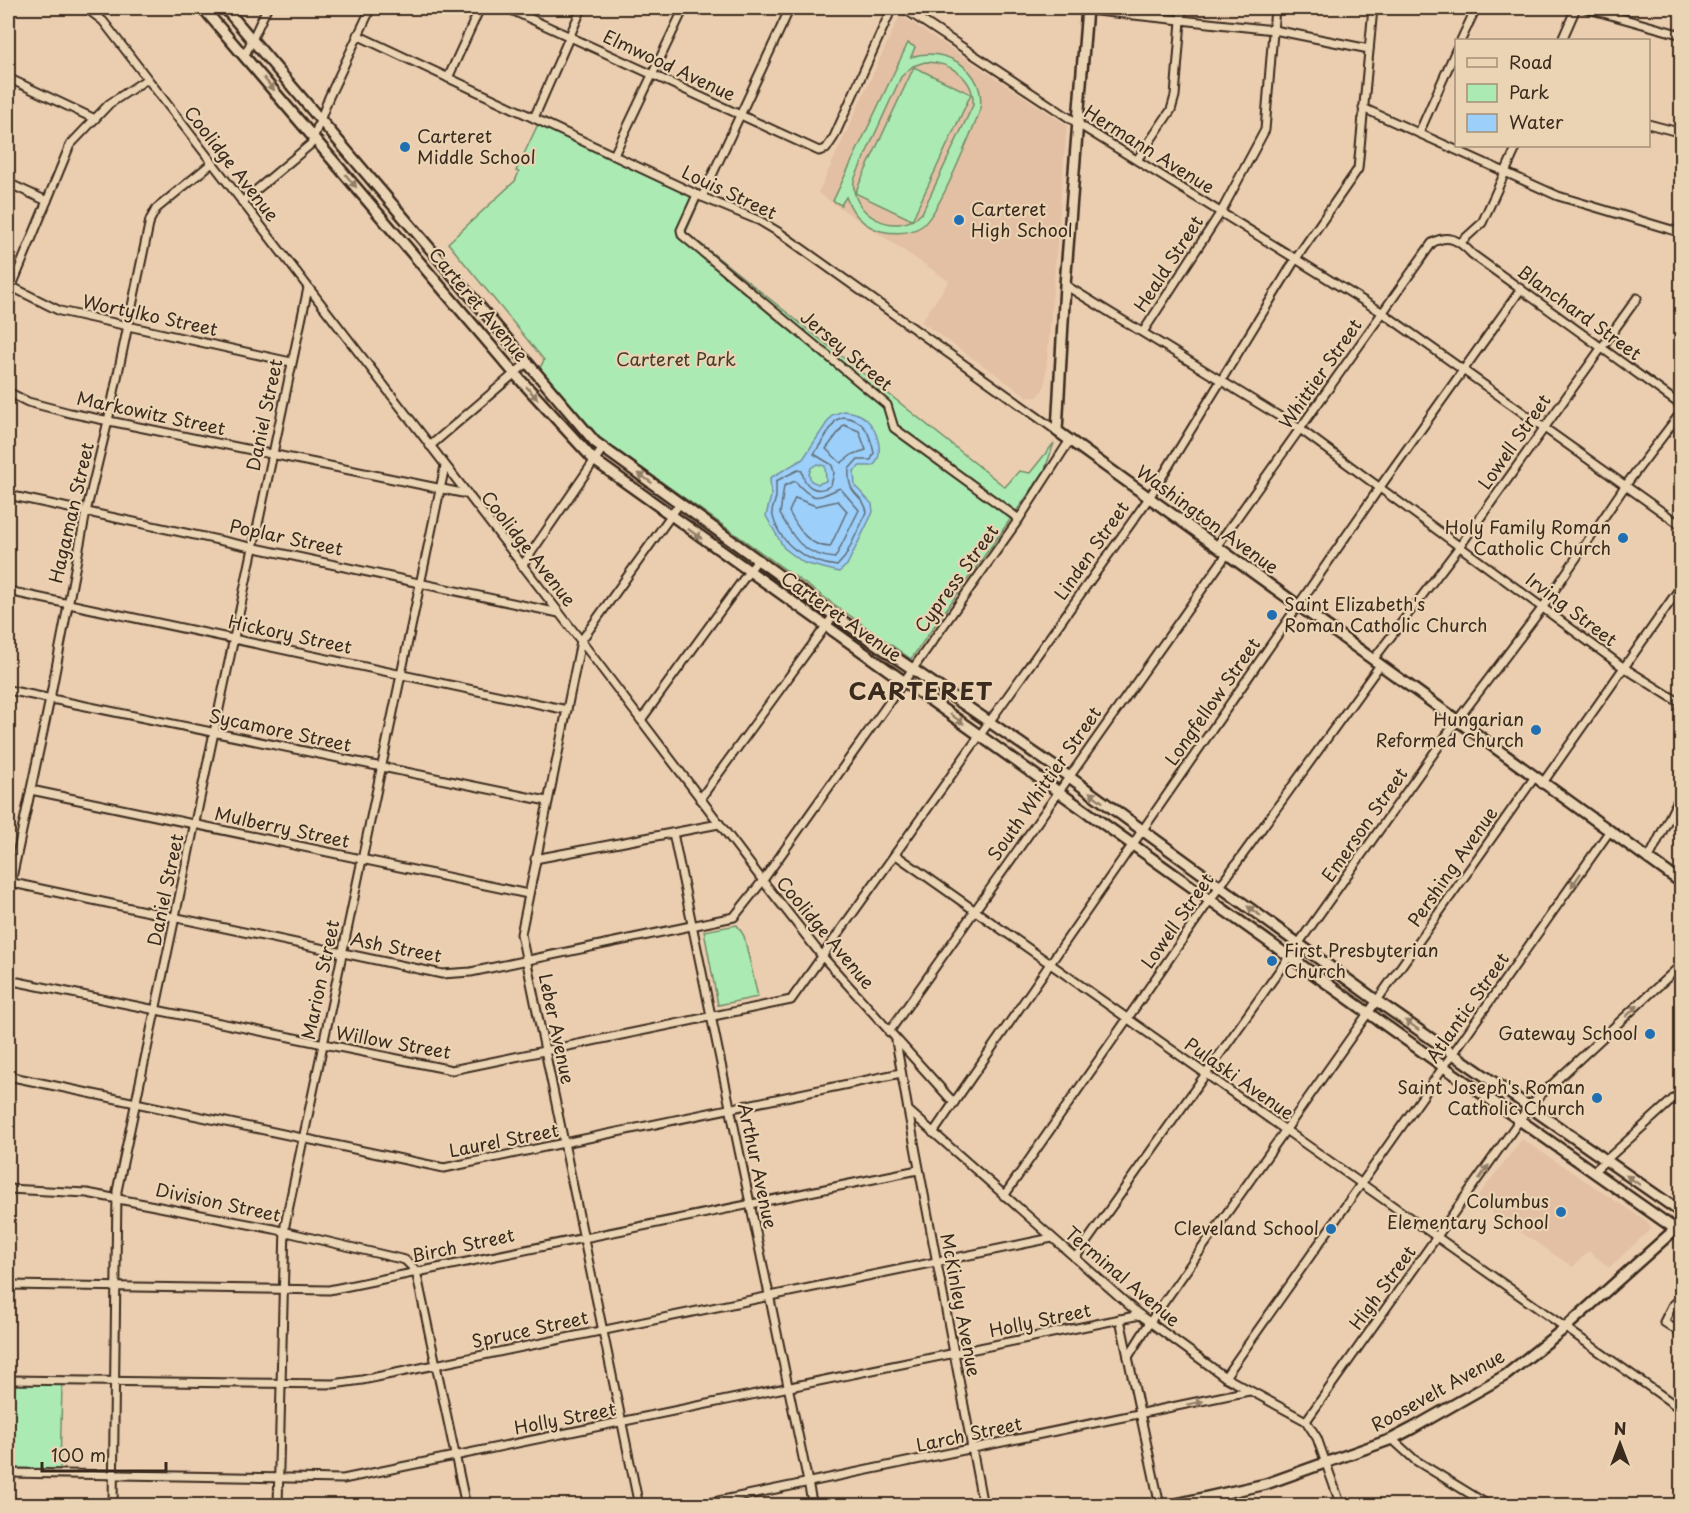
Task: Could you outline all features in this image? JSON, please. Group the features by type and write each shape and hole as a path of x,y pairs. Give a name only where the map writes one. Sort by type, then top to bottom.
{"street":[{"name":"Coolidge Avenue","path":"86,8 103,21 581,641 763,882 822,956 954,1103"},
{"name":"Carteret Avenue","path":"203,8 515,374 594,460 1444,1067 1679,1229"},
{"name":"Carteret Avenue","path":"225,8 603,448 834,615 1068,776 1377,1001 1682,1213"},
{"path":"245,55 267,8"},
{"path":"242,202 311,144 357,35 371,8"},
{"path":"448,78 480,8"},
{"name":"Elmwood Avenue","path":"507,8 819,151 826,149 834,136 892,8"},
{"path":"534,118 582,8"},
{"path":"614,156 684,8"},
{"name":"Jersey Street","path":"790,8 740,116 681,230 682,236 887,405 894,428 1019,519"},
{"name":"Hermann Avenue","path":"903,8 1078,124 1383,313 1682,526"},
{"path":"1137,160 1171,110 1175,96 1182,8"},
{"name":"Heald Street","path":"1143,332 1221,212 1265,130 1275,8"},
{"name":"Linden Street","path":"822,956 1149,498 1297,259 1358,169 1373,8"},
{"path":"1461,39 1476,8"},
{"path":"1562,39 1576,8"},
{"path":"1585,8 1682,35"},
{"path":"1057,431 1065,285 1087,9 1274,30 1369,49"},
{"name":"Louis Street","path":"357,35 700,196 760,221 1057,431"},
{"path":"1419,133 1455,52"},
{"path":"8,78 95,119"},
{"path":"10,286 70,145 109,104 147,79"},
{"path":"1363,108 1504,174 1574,202 1682,233"},
{"path":"1650,125 1682,133"},
{"path":"1461,242 1482,223 1517,147"},
{"name":"Hagaman Street","path":"8,897 9,883 50,699 86,512 108,421 150,220 156,209 212,163"},
{"path":"8,183 47,201"},
{"path":"365,196 376,186"},
{"name":"Whittier Street","path":"1216,547 1432,243 1446,237 1461,242"},
{"name":"Blanchard Street","path":"1461,242 1472,254 1682,409"},
{"name":"Irving Street","path":"1065,285 1300,429 1623,667 1682,704"},
{"name":"Wortylko Street","path":"10,286 60,311 291,362"},
{"name":"Daniel Street","path":"113,1506 117,1198 252,546 308,288"},
{"name":"Longfellow Street","path":"933,1133 1380,487 1521,290"},
{"path":"454,302 467,291"},
{"name":"Lowell Street","path":"1004,1196 1543,427 1637,298"},
{"path":"430,446 528,362"},
{"name":"Markowitz Street","path":"8,392 28,402 108,421 466,494"},
{"name":"Emerson Street","path":"1075,1258 1456,722 1543,607 1625,486 1682,409"},
{"name":"Washington Avenue","path":"1057,431 1648,861 1682,883"},
{"name":"Cypress Street","path":"763,882 903,680 1019,519 1070,440"},
{"path":"522,566 603,448"},
{"name":"Marion Street","path":"278,1506 285,1232 341,953 383,767 419,581 445,466"},
{"name":"Poplar Street","path":"8,495 419,581 559,613"},
{"path":"581,641 680,503"},
{"name":"South Whittier Street","path":"889,1032 1227,554"},
{"path":"640,720 758,559"},
{"name":"Pershing Avenue","path":"1128,1357 1150,1322 1368,1013 1682,585"},
{"name":"Hickory Street","path":"8,591 567,710"},
{"path":"700,800 834,615"},
{"name":"Leber Avenue","path":"581,641 521,934 639,1506"},
{"name":"Sycamore Street","path":"8,690 547,801"},
{"name":"Mulberry Street","path":"30,790 528,894"},
{"path":"1648,861 1682,792"},
{"path":"535,859 719,824"},
{"name":"Atlantic Street","path":"1225,1377 1363,1185 1609,832"},
{"name":"Arthur Avenue","path":"673,833 813,1506"},
{"name":"Pulaski Avenue","path":"896,855 1682,1410"},
{"name":"Ash Street","path":"9,883 442,974 471,972 734,917 763,882"},
{"name":"Willow Street","path":"8,980 452,1070 789,1001 822,956"},
{"name":"High Street","path":"1306,1421 1528,1108 1682,964"},
{"name":"McKinley Avenue","path":"896,1040 918,1170 983,1506"},
{"name":"Laurel Street","path":"8,1076 444,1168 901,1073"},
{"path":"1594,1171 1682,1091"},
{"path":"908,1110 933,1133"},
{"name":"Terminal Avenue","path":"933,1133 1140,1315 1225,1377 1306,1421"},
{"name":"Birch Street","path":"8,1285 329,1290 918,1170"},
{"name":"Division Street","path":"8,1189 87,1192 117,1198 399,1257 416,1271"},
{"name":"Roosevelt Avenue","path":"1167,1506 1266,1484 1325,1461 1392,1439 1506,1376 1679,1229"},
{"name":"Spruce Street","path":"8,1380 333,1384 436,1365 1052,1238"},
{"path":"416,1271 466,1506"},
{"path":"1682,1297 1672,1306 1664,1322 1682,1334"},
{"name":"Holly Street","path":"8,1473 343,1479 1140,1315"},
{"path":"1120,1320 1160,1506"},
{"name":"Larch Street","path":"694,1506 1249,1391"},
{"path":"1306,1421 1315,1433 1341,1506"},
{"path":"1392,1439 1415,1460 1490,1506"}],"shaded area":[{"name":"Carteret High School","path":"900,15 1067,125 1045,386 1038,397 1028,397 921,322 949,281 818,193"},
{"name":"Columbus Elementary School","path":"1522,1139 1648,1222 1651,1229 1609,1268 1589,1251 1573,1267 1474,1201"}],"green space":[{"path":"908,43 915,47 911,57 926,54 940,55 965,67 974,77 979,90 981,104 977,119 937,207 922,226 902,233 881,231 869,226 859,218 846,197 841,205 833,201","holes":["925,62 952,68 959,73 970,87 973,105 922,213 900,224 888,223 867,213 859,204 854,193 854,180 901,77 913,66"]},
{"path":"914,67 971,94 912,220 855,193"},
{"name":"Carteret Park","path":"539,122 702,196 686,232 1005,487 1019,471 1030,473 1054,443 1044,472 911,659 600,438 540,368 544,360 448,243 515,181 519,172 516,171"},
{"path":"737,925 744,936 758,997 718,1005 704,931"},
{"path":"8,1384 62,1385 60,1469 8,1468"}],"water":[{"path":"843,411 864,417 874,429 879,442 879,456 873,466 860,466 854,471 855,486 872,504 873,512 847,565 839,572 804,563 784,548 766,516 771,496 770,478 803,459 832,415","holes":["817,464 825,466 826,481 818,484 811,481 809,474 811,468"]}],"place":[{"name":"Carteret Middle School","path":"405,147"},
{"name":"Carteret High School","path":"959,220"},
{"name":"Holy Family Roman Catholic Church","path":"1623,538"},
{"name":"Saint Elizabeth's Roman Catholic Church","path":"1272,615"},
{"name":"Hungarian Reformed Church","path":"1536,730"},
{"name":"First Presbyterian Church","path":"1272,961"},
{"name":"Gateway School","path":"1650,1034"},
{"name":"Saint Joseph's Roman Catholic Church","path":"1597,1098"},
{"name":"Columbus Elementary School","path":"1561,1212"},
{"name":"Cleveland School","path":"1331,1229"}],"district":[{"name":"CARTERET","path":"921,692"}]}
